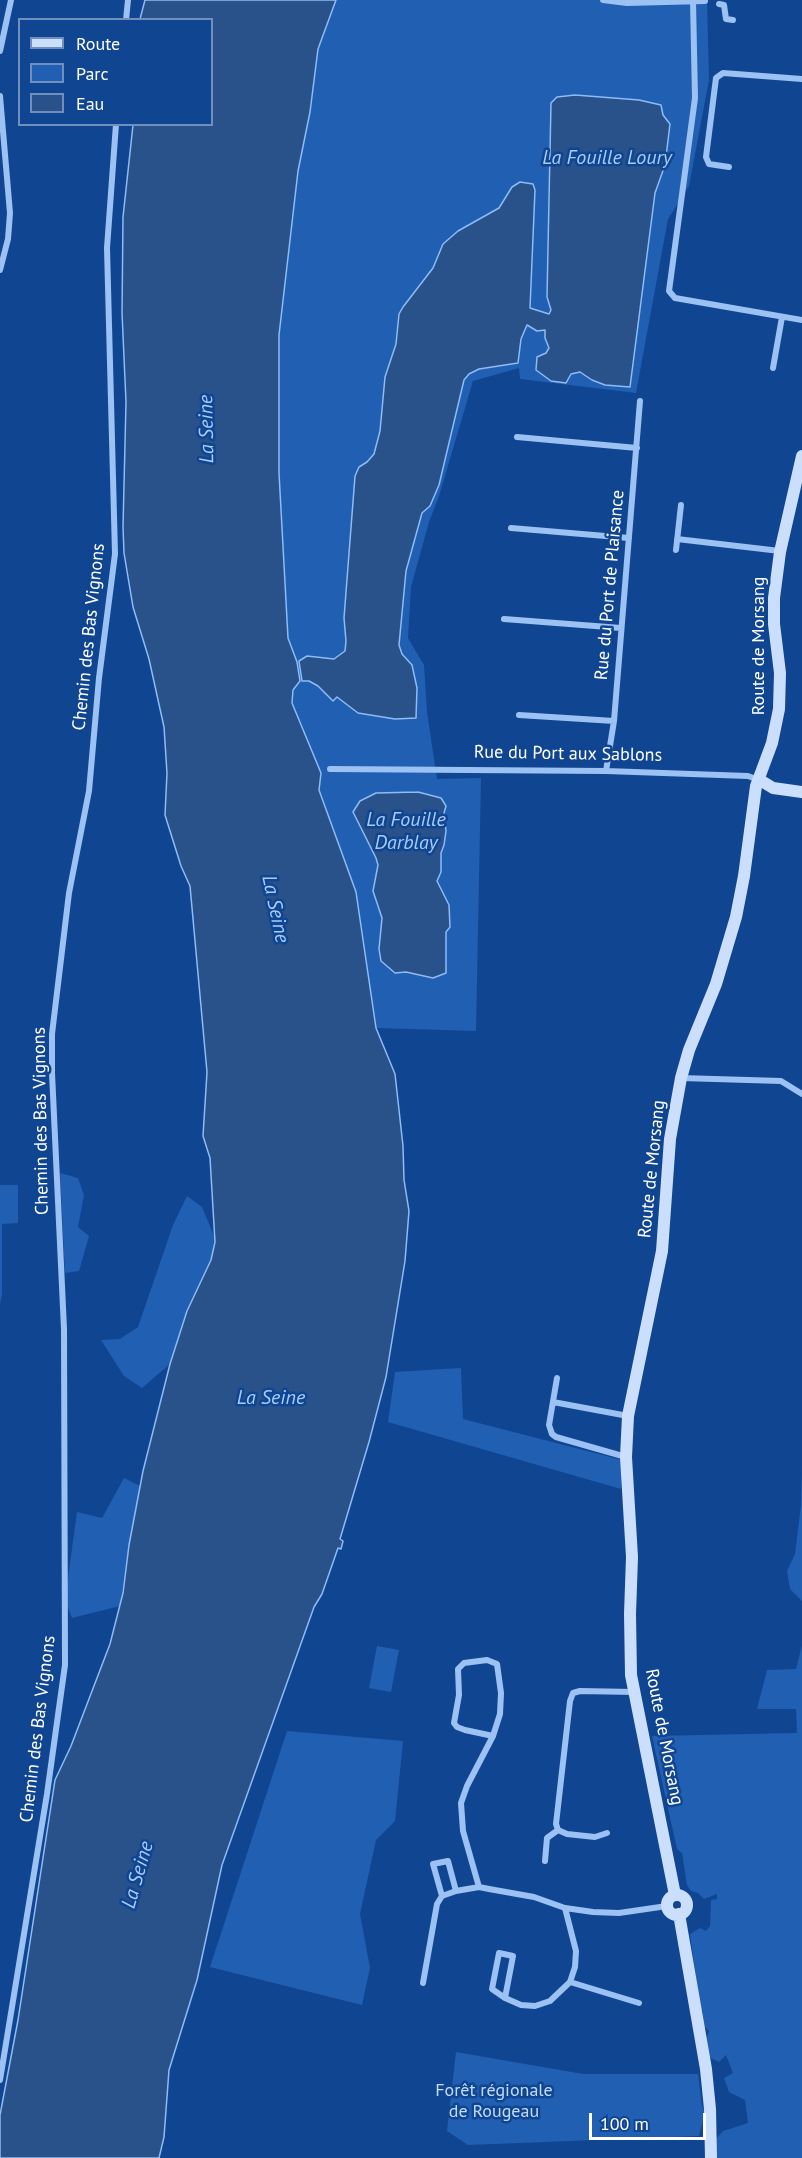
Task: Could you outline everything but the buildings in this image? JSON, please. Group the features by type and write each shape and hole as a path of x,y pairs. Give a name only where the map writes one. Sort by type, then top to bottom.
{"street":[{"path":"0,51 11,0"},
{"path":"126,18 128,0"},
{"path":"603,0 627,3 705,1"},
{"path":"693,2 695,98 668,285 670,293 675,298 802,320"},
{"path":"719,4 724,5 726,19 734,20"},
{"path":"729,167 709,164 706,157 716,78 723,73 802,79"},
{"path":"0,96 10,213 8,239 0,270"},
{"name":"Chemin des Bas Vignons","path":"0,2080 65,1665 64,1329 52,1034 69,893 90,784 99,678 115,554 107,248 116,126"},
{"path":"774,368 782,317"},
{"name":"Rue du Port de Plaisance","path":"606,771 614,721 640,402"},
{"path":"517,437 637,448"},
{"name":"Route de Morsang","path":"675,1895 631,1675 632,1564 626,1457 628,1416 662,1251 670,1138 681,1078 689,1050 716,984 736,917 753,806 772,743 779,709 780,673 774,624 774,598 780,552 802,456"},
{"path":"676,550 681,505"},
{"path":"511,528 629,538"},
{"path":"677,539 780,552"},
{"path":"504,619 621,628"},
{"path":"519,715 614,721"},
{"name":"Rue du Port aux Sablons","path":"330,769 606,771 747,776 773,788 802,792"},
{"path":"681,1078 781,1081 802,1095"},
{"path":"557,1378 549,1425 554,1436 626,1457"},
{"path":"553,1402 628,1416"},
{"path":"479,1887 463,1831 461,1803 493,1736 500,1714 501,1694 497,1664 487,1660 464,1664 458,1669 459,1695 454,1723 465,1730 493,1736"},
{"path":"607,1833 595,1837 567,1834 558,1830 556,1824 570,1701 573,1693 580,1691 634,1692"},
{"path":"545,1861 547,1838 558,1830"},
{"path":"442,1896 433,1864 448,1860 456,1891"},
{"path":"423,1983 437,1904 442,1896 456,1891 479,1887 532,1897 564,1908 619,1912 667,1906"},
{"path":"675,1895 684,1897 687,1903 685,1912 673,1914 667,1906 668,1900 675,1895"},
{"path":"505,1998 513,1956 499,1953 492,1989 505,1998 521,2005 535,2006 550,2001 570,1982 575,1967 576,1951 564,1908"},
{"path":"679,1914 706,2069 711,2158"},
{"path":"570,1982 639,2003"}],"green space":[{"path":"336,0 707,0 709,80 689,186 668,219 636,393 520,379 519,368 473,381 411,587 408,638 424,665 427,712 437,779 481,778 476,1031 376,1028 356,892 319,790 321,773 292,703 293,690 300,681 297,662 288,639 279,473 279,335 298,171 310,112 318,49"},
{"path":"60,1173 78,1178 84,1195 78,1227 89,1236 79,1271 65,1273"},
{"path":"0,1185 18,1185 18,1223 2,1224 0,1304"},
{"path":"187,1196 202,1207 214,1236 213,1255 187,1311 170,1364 142,1388 124,1376 101,1340 120,1339 138,1327 173,1225"},
{"path":"461,1368 463,1419 622,1460 621,1489 388,1422 395,1372"},
{"path":"802,1466 802,1601 790,1589 787,1571 795,1554 801,1505"},
{"path":"124,1478 140,1486 120,1606 72,1618 65,1600 77,1512 102,1518"},
{"path":"802,1645 802,2158 715,2158 714,2141 723,2131 748,2123 745,2100 729,2092 724,2078 733,2073 726,2055 719,2062 709,2057 707,2037 709,2031 703,2025 703,2012 700,2006 690,1934 700,1928 706,1931 710,1926 711,1900 717,1899 717,1894 704,1899 698,1893 691,1891 687,1885 682,1853 677,1849 652,1736 797,1733 796,1709 757,1709 767,1670 796,1669"},
{"path":"377,1646 399,1650 391,1692 369,1688"},
{"path":"287,1731 403,1741 395,1821 376,1840 360,1914 370,1968 362,2005 210,1967"},
{"name":"Forêt régionale de Rougeau","path":"456,2052 583,2074 698,2074 705,2113 699,2136 468,2145 447,2131"}],"water":[{"name":"La Seine","path":"145,0 336,0 318,49 310,112 298,171 279,335 279,473 288,638 297,662 300,681 293,690 292,703 321,773 319,790 356,892 376,1028 395,1074 403,1146 404,1180 409,1211 405,1261 386,1377 340,1539 343,1541 341,1549 338,1548 322,1594 314,1607 222,1865 197,1980 169,2070 164,2137 159,2158 0,2158 0,2115 18,2020 55,1780 71,1746 110,1644 123,1593 129,1545 143,1471 170,1364 187,1311 211,1260 215,1242 210,1158 203,1136 207,1072 190,886 181,866 165,815 167,773 164,727 149,659 133,607 124,553 126,402 122,313 123,217 133,126 213,126 213,18 140,18"},
{"name":"La Fouille Loury","path":"575,95 639,100 661,105 663,115 670,124 665,165 655,193 630,387 605,385 580,372 571,374 566,383 551,381 536,370 537,357 546,353 549,348 545,330 537,331 527,325 521,339 518,363 479,369 469,374 464,380 439,485 430,506 422,513 406,571 399,645 402,654 412,665 417,688 416,718 395,719 358,713 337,697 333,701 318,686 309,681 302,681 299,661 307,656 334,659 345,651 344,618 355,476 359,467 374,454 380,431 385,377 396,344 399,314 433,268 443,244 458,231 499,208 512,187 520,182 533,184 535,190 530,308 549,314 551,310 547,297 551,103 557,97"},
{"name":"La Fouille Darblay","path":"418,792 441,798 446,806 444,813 446,831 441,853 441,872 437,881 449,905 450,927 446,932 446,973 433,978 406,972 395,973 381,961 379,949 382,918 373,891 378,865 353,812 360,801 376,793"}]}
